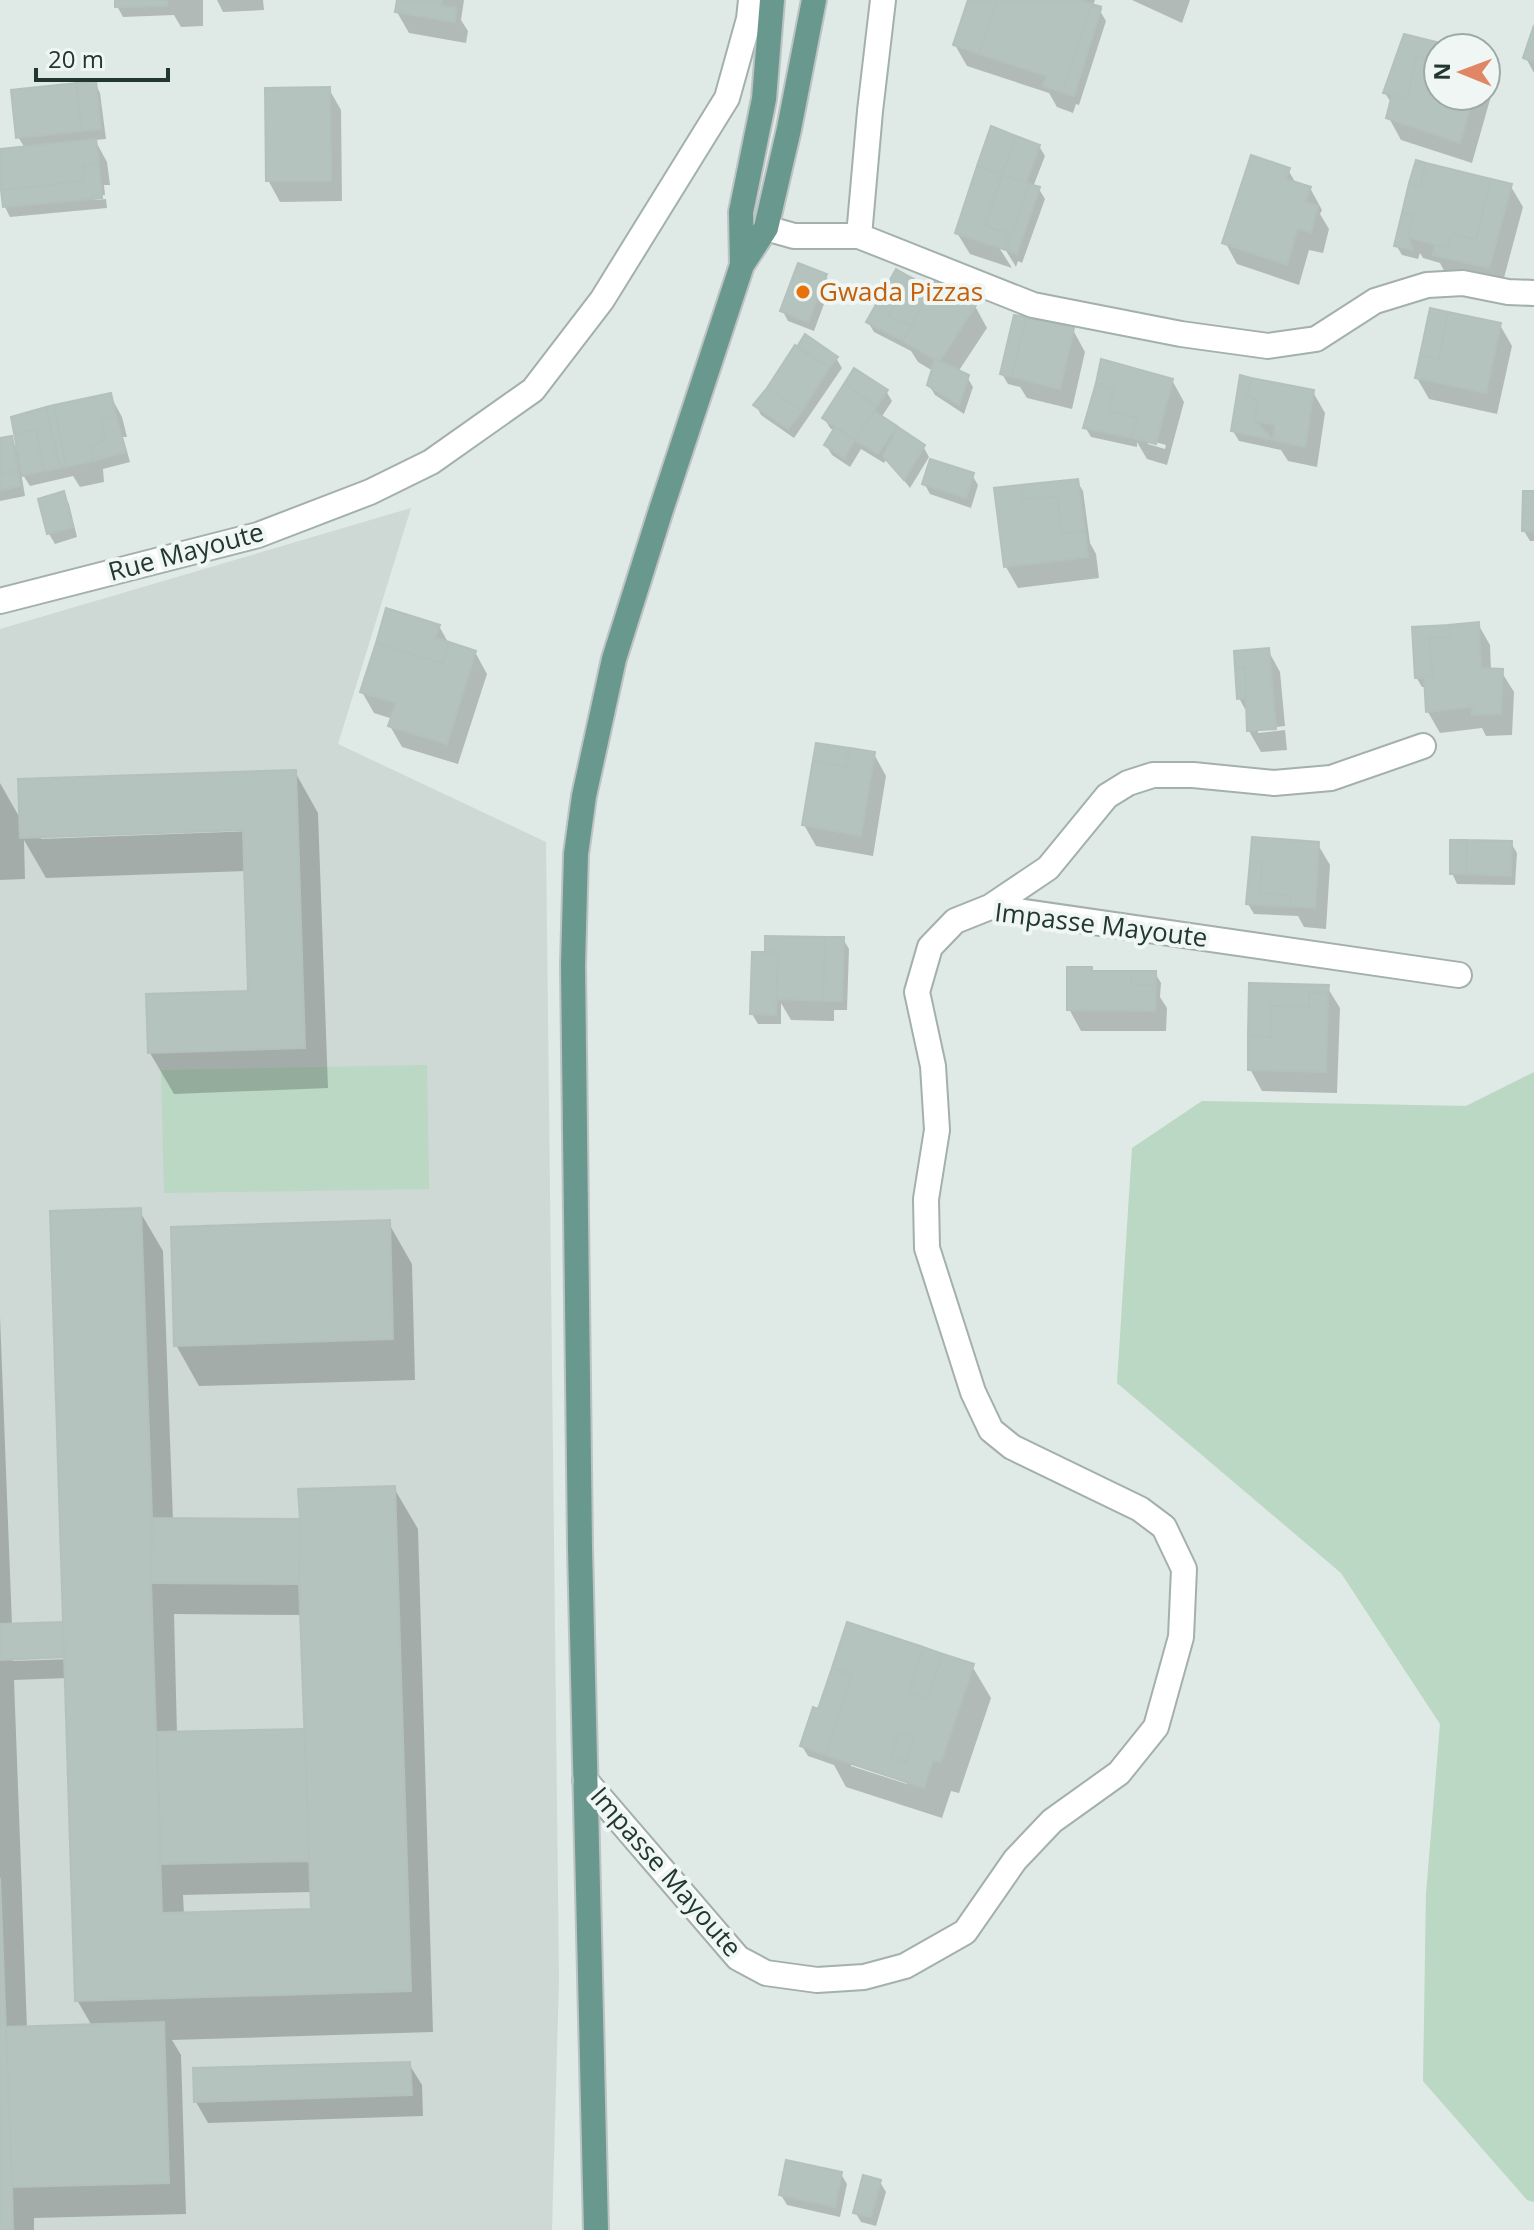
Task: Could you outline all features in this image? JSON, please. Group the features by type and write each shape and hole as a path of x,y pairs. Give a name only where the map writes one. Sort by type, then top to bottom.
{"main road":[{"path":"742,265 741,212 764,99 772,0"},
{"path":"596,2230 580,1564 573,965 576,854 587,782 614,659 742,265 766,228 814,0"}],"street":[{"name":"Rue Mayoute","path":"0,601 258,535 370,492 431,462 533,390 602,300 727,98 749,19 751,0"},
{"path":"859,236 883,0"},
{"path":"766,228 794,236 859,236 1033,305 1181,334 1268,346 1316,339 1375,301 1427,285 1463,283 1508,292 1534,293"},
{"path":"990,907 1048,868 1107,796 1128,783 1153,775 1193,775 1274,783 1331,778 1423,746"},
{"name":"Impasse Mayoute","path":"585,1780 738,1958 766,1973 817,1980 864,1977 905,1966 965,1932 1015,1860 1052,1821 1119,1773 1156,1727 1181,1637 1184,1569 1164,1527 1140,1509 1012,1447 991,1430 973,1392 927,1248 926,1199 937,1130 933,1066 917,992 930,947 955,921 990,907 1459,975"}],"shaded area":[{"path":"411,508 338,744 546,842 559,1979 552,2230 0,2230 0,629"}],"green space":[{"path":"427,1065 429,1189 164,1193 161,1070"},
{"path":"1534,1072 1534,2202 1527,2200 1423,2081 1426,1894 1440,1724 1341,1573 1117,1383 1132,1148 1202,1101 1466,1106"}],"building":[{"path":"115,0 167,0 167,6 115,7"},
{"path":"397,0 442,0 441,6 456,8 455,22 395,12"},
{"path":"968,0 997,0 979,54 953,45"},
{"path":"997,0 1078,0 1102,7 1091,6 1062,92 1043,86 1047,76 979,54"},
{"path":"1091,6 1101,9 1074,96 1062,92"},
{"path":"1534,25 1534,62 1523,58"},
{"path":"1404,34 1422,38 1422,57 1417,56 1407,98 1383,93"},
{"path":"1417,56 1422,57 1422,112 1469,112 1460,143 1386,118 1392,95 1407,98"},
{"path":"96,81 101,129 82,131 76,83"},
{"path":"76,83 82,131 16,138 11,90"},
{"path":"330,87 331,181 266,181 265,88"},
{"path":"991,126 1016,136 1002,175 977,166"},
{"path":"1016,136 1040,145 1026,183 1002,175"},
{"path":"96,139 99,164 83,165 84,181 1,190 0,149"},
{"path":"1251,155 1290,168 1286,179 1311,187 1305,202 1318,206 1311,232 1297,229 1287,265 1222,243"},
{"path":"1416,160 1426,163 1420,186 1409,183"},
{"path":"1426,163 1491,179 1476,240 1451,233 1448,248 1408,237 1414,216 1402,213 1409,183 1420,186"},
{"path":"99,164 102,198 3,207 1,190 84,181 83,165"},
{"path":"977,166 1002,175 985,226 1008,233 1003,249 955,233"},
{"path":"1002,175 1029,184 1006,250 1003,249 1008,233 985,226"},
{"path":"1491,179 1512,184 1489,268 1433,255 1435,244 1448,248 1451,233 1476,240"},
{"path":"1029,184 1040,187 1017,254 1006,250"},
{"path":"1402,213 1414,216 1408,237 1413,250 1394,246"},
{"name":"Gwada Pizzas","path":"798,263 827,274 808,322 780,311"},
{"path":"896,269 910,277 888,316 911,326 903,341 866,322"},
{"path":"910,277 932,289 911,326 888,316"},
{"path":"936,280 976,305 939,362 903,341"},
{"path":"1430,308 1448,312 1439,359 1420,355"},
{"path":"1448,312 1501,323 1486,393 1415,378 1420,355 1439,359"},
{"path":"1014,315 1026,317 1012,377 1000,374"},
{"path":"1026,317 1074,328 1060,389 1012,377"},
{"path":"805,334 838,357 829,368 797,347"},
{"path":"795,345 829,368 802,411 767,388"},
{"path":"935,359 969,375 959,405 927,385"},
{"path":"1101,359 1173,379 1156,444 1132,438 1137,418 1108,411 1114,389 1096,383"},
{"path":"854,368 888,390 877,406 844,384"},
{"path":"1240,375 1251,378 1247,395 1257,400 1255,421 1273,440 1231,431"},
{"path":"1251,378 1314,390 1305,447 1273,440 1275,425 1255,421 1257,400 1247,395"},
{"path":"1096,383 1114,389 1108,411 1137,418 1132,438 1083,428"},
{"path":"844,384 877,406 855,440 822,418"},
{"path":"767,388 802,411 788,429 753,405"},
{"path":"111,393 116,416 102,418 105,441 91,446 93,461 66,467 54,405"},
{"path":"54,405 66,467 60,468 46,407"},
{"path":"46,407 60,468 44,471 36,430 14,433 11,417"},
{"path":"874,411 897,426 878,454 855,440"},
{"path":"116,416 126,452 93,461 91,446 105,441 102,418"},
{"path":"835,427 855,440 844,458 824,445"},
{"path":"898,427 925,445 904,480 883,456"},
{"path":"36,430 44,471 22,476 14,433"},
{"path":"12,436 18,471 0,474 0,438"},
{"path":"930,459 974,473 966,498 922,484"},
{"path":"18,471 21,486 0,490 0,474"},
{"path":"1078,479 1085,531 1062,534 1057,496 1023,499 1021,485"},
{"path":"1021,485 1023,499 1057,496 1062,534 1085,531 1088,557 1004,567 994,488"},
{"path":"64,491 73,527 47,534 38,499"},
{"path":"1523,491 1534,491 1534,532 1522,531"},
{"path":"386,608 440,625 435,638 449,642 442,663 376,643"},
{"path":"1479,622 1481,668 1503,669 1501,714 1472,715 1472,707 1426,712 1424,676 1433,676 1429,638 1451,637 1449,625"},
{"path":"1449,625 1451,637 1429,638 1433,676 1415,678 1412,627"},
{"path":"449,642 476,651 447,744 388,726 396,703 360,692 376,643 442,663"},
{"path":"1269,648 1276,729 1247,731 1245,668 1235,667 1234,651"},
{"path":"1235,667 1245,668 1246,698 1237,699"},
{"path":"816,743 850,748 846,767 813,760"},
{"path":"850,748 875,752 861,836 802,825 813,760 846,767"},
{"path":"296,770 305,1048 148,1053 146,994 248,991 243,830 20,838 18,779"},
{"path":"1252,837 1319,842 1315,908 1290,906 1291,896 1260,893 1262,862 1250,861"},
{"path":"1450,840 1467,840 1466,874 1450,874"},
{"path":"1467,840 1512,841 1511,876 1466,874"},
{"path":"1250,861 1262,862 1260,893 1290,896 1289,907 1246,904"},
{"path":"765,936 825,937 823,1001 777,999 778,952 765,952"},
{"path":"825,937 844,937 842,1001 823,1001"},
{"path":"752,952 778,952 776,1015 750,1014"},
{"path":"1067,967 1092,967 1092,971 1131,971 1131,984 1156,985 1155,1011 1067,1010"},
{"path":"1131,971 1156,971 1156,985 1131,984"},
{"path":"1249,983 1329,985 1328,993 1309,992 1309,1007 1271,1006 1271,1037 1248,1036"},
{"path":"1309,992 1328,993 1326,1072 1248,1070 1248,1036 1271,1037 1271,1006 1309,1007"},
{"path":"141,1208 162,1913 311,1909 298,1489 395,1486 411,1991 75,2001 50,1211"},
{"path":"390,1220 393,1339 174,1346 171,1227"},
{"path":"152,1518 300,1519 299,1584 151,1583"},
{"path":"63,1622 64,1657 0,1660 0,1624"},
{"path":"847,1622 923,1647 909,1693 927,1699 943,1654 974,1664 941,1762 933,1760 924,1788 825,1755 852,1675 832,1668","holes":["899,1732 914,1736 906,1762 891,1757"]},
{"path":"923,1647 943,1654 927,1699 909,1693"},
{"path":"832,1668 852,1675 825,1755 800,1746 813,1707 818,1709"},
{"path":"305,1729 309,1861 161,1864 157,1732"},
{"path":"899,1732 914,1736 906,1762 891,1757"},
{"path":"0,1878 12,2187 13,2230 0,2230"},
{"path":"164,2022 169,2183 12,2187 6,2027"},
{"path":"410,2062 412,2095 194,2102 193,2068"},
{"path":"786,2160 842,2172 835,2207 779,2195"},
{"path":"863,2175 881,2180 871,2217 853,2213"}],"place":[{"name":"Gwada Pizzas","path":"803,292"}]}
